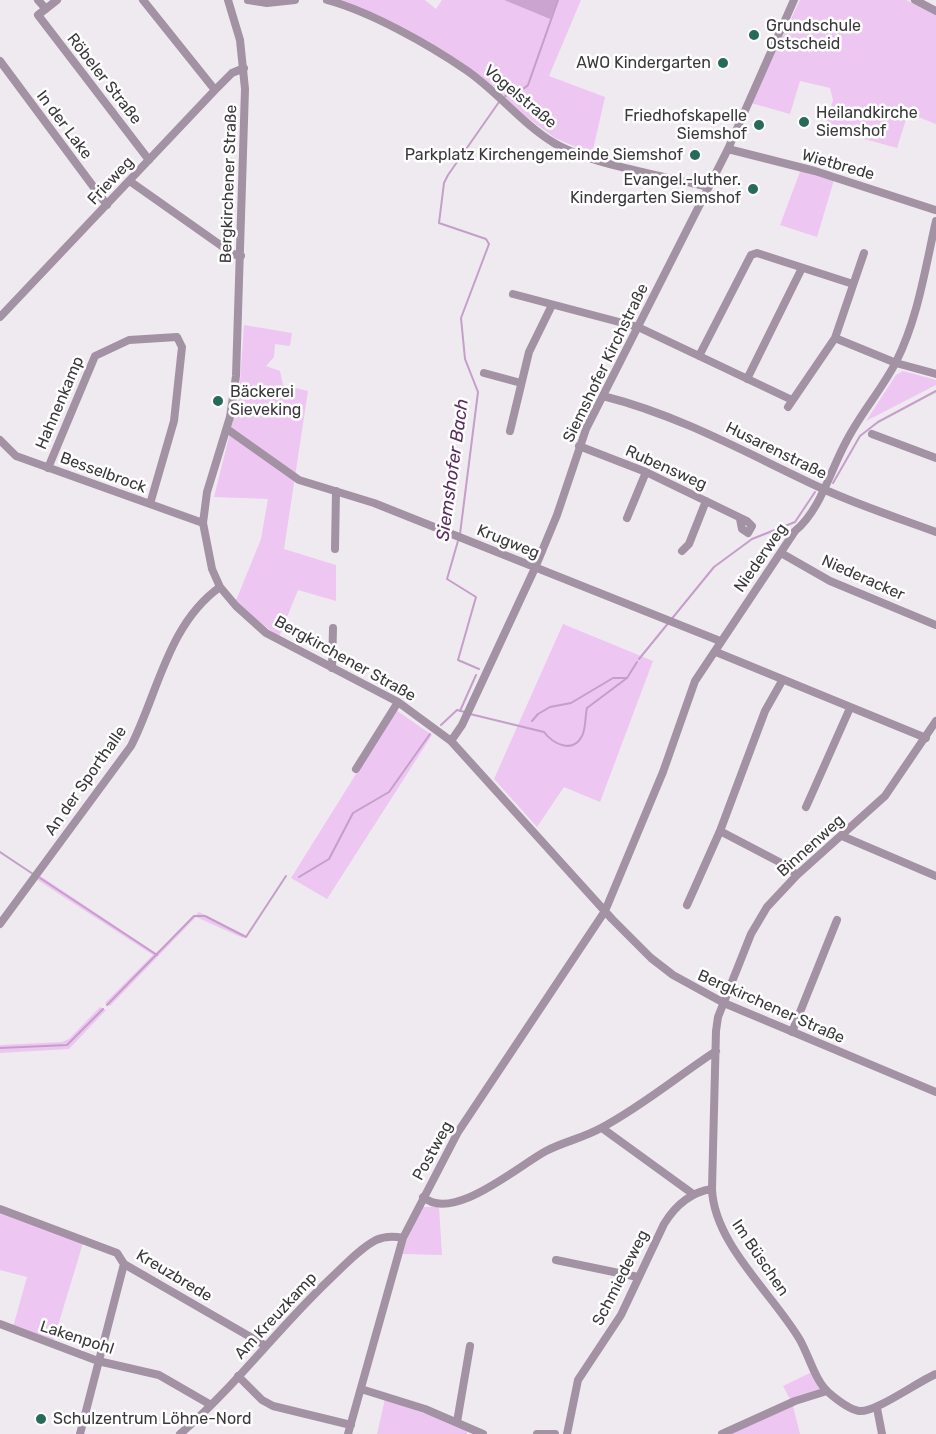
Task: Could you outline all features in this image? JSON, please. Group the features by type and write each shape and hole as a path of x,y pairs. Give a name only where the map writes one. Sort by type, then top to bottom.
{"street":[{"path":"38,0 46,9 57,0"},
{"path":"143,0 215,90"},
{"path":"229,2 243,0"},
{"path":"248,0 267,3 295,0"},
{"name":"Vogelstraße","path":"327,0 348,3 466,70 556,144 589,157 708,187"},
{"name":"Siemshofer Kirchstraße","path":"450,741 467,713 535,567 556,515 579,446 728,149 794,0"},
{"path":"915,0 936,11"},
{"name":"Bergkirchener Straße","path":"229,2 244,68 238,353 233,402 207,492 203,523 206,549 220,587 236,606 266,633 398,702 450,741 605,911 661,967 724,1003 936,1092"},
{"name":"Röbeler Straße","path":"46,9 38,15 149,160"},
{"name":"In der Lake","path":"0,61 107,205"},
{"name":"Frieweg","path":"0,317 215,90 232,73 244,68"},
{"name":"Wietbrede","path":"728,149 815,171 936,211"},
{"path":"130,182 233,254 241,256"},
{"name":"Niederweg","path":"605,911 663,772 695,681 795,531 802,525 848,438 896,363 914,322 936,221"},
{"path":"699,356 751,255 757,253 853,284"},
{"path":"513,294 638,327 747,378 790,404 835,338 864,253"},
{"path":"747,378 802,268"},
{"path":"510,430 529,352 552,305"},
{"name":"Hahnenkamp","path":"48,468 95,356 129,340 177,337 182,347 174,421 150,504"},
{"path":"835,338 896,363 936,374"},
{"path":"484,373 521,383"},
{"name":"Husarenstraße","path":"603,396 648,407 823,489 936,532"},
{"name":"Krugweg","path":"227,429 299,480 336,490 720,641"},
{"path":"872,434 936,458"},
{"name":"Besselbrock","path":"0,440 16,456 203,523"},
{"name":"Rubensweg","path":"579,446 646,472 740,519"},
{"path":"627,518 646,472"},
{"path":"335,549 336,490"},
{"path":"682,551 689,544 706,501"},
{"name":"Niederacker","path":"781,553 830,581 936,625"},
{"name":"An der Sporthalle","path":"0,924 130,746 143,723 169,652 203,603 220,587"},
{"path":"332,668 333,628"},
{"path":"716,652 782,681 926,738"},
{"path":"687,905 720,831 765,711 782,681"},
{"path":"356,769 398,702"},
{"path":"806,807 850,708"},
{"name":"Binnenweg","path":"724,1003 758,922 767,907 797,875 885,796 936,721"},
{"path":"720,831 785,865 797,875"},
{"path":"842,836 936,876"},
{"name":"Postweg","path":"349,1430 403,1238 423,1197 458,1132 605,911"},
{"path":"792,1032 837,920"},
{"name":"Im Büschen","path":"724,1003 716,1031 712,1188 713,1205 718,1220 746,1266 796,1335 827,1391 852,1409 868,1411 877,1408"},
{"path":"423,1197 430,1203 442,1204 466,1199 546,1151 602,1128 716,1051"},
{"path":"602,1128 693,1194"},
{"name":"Schmiedeweg","path":"567,1434 578,1380 621,1315 663,1224 672,1211 693,1194 712,1188"},
{"name":"Kreuzbrede","path":"0,1209 117,1253 124,1264 266,1346"},
{"name":"Am Kreuzkamp","path":"180,1434 238,1377 312,1296 357,1254 376,1240 391,1236 403,1238"},
{"path":"556,1260 638,1277"},
{"path":"80,1434 124,1264"},
{"name":"Lakenpohl","path":"0,1324 98,1361 159,1375 211,1405"},
{"path":"458,1422 470,1346"},
{"path":"882,1434 877,1408 907,1388 936,1374"},
{"path":"238,1377 262,1400 273,1406 349,1430"},
{"path":"361,1389 458,1422 483,1434"},
{"path":"722,1434 795,1401 827,1391"},
{"path":"537,1434 555,1434"}],"shaded area":[{"path":"341,0 425,0 436,9 442,0 504,0 550,19 558,0 581,0 549,76 605,97 592,154 555,138 465,72 392,29 338,4"},
{"path":"504,0 558,0 550,19"},
{"path":"800,0 906,0 936,15 936,124 908,113 897,148 825,128 833,100 830,88 800,81 790,114 751,103"},
{"path":"801,169 834,180 817,237 780,225"},
{"path":"244,325 292,333 290,346 275,344 274,357 266,366 280,371 283,385 308,391 284,549 336,565 336,601 298,590 279,637 235,603 261,539 268,499 214,497 239,397"},
{"path":"903,371 936,380 936,385 866,421 896,375"},
{"path":"563,624 653,661 600,802 564,787 537,827 494,779"},
{"path":"396,710 432,735 327,899 291,878"},
{"path":"39,875 156,953 199,912 245,935 243,938 196,917 110,1006 105,1003 153,955 36,879"},
{"path":"100,1007 106,1010 69,1049 0,1053 0,1045 62,1042 69,1039"},
{"path":"422,1207 439,1207 442,1255 403,1254"},
{"path":"0,1211 83,1243 53,1342 13,1327 27,1277 0,1270"},
{"path":"814,1371 825,1391 792,1402 800,1434 720,1434 791,1401 783,1386"},
{"path":"385,1399 467,1429 467,1434 377,1434"}],"waterway":[{"name":"Siemshofer Bach","path":"503,98 528,85 558,0"},
{"name":"Siemshofer Bach","path":"479,669 458,660 476,597 447,579 460,534 478,392 465,359 461,318 489,244 486,239 439,223 444,183 499,102"},
{"path":"833,483 860,436 878,422 936,391"},
{"path":"639,659 714,567 752,539 795,522 815,492"},
{"path":"470,714 544,732 558,743 574,745 583,733 587,708 627,678 637,662"},
{"name":"Siemshofer Bach","path":"460,711 476,675"},
{"path":"532,721 538,714 550,707 571,703 613,678 627,678"},
{"path":"441,725 457,710 465,712"},
{"path":"299,877 329,859 353,813 389,792 430,734"},
{"path":"0,852 33,874"},
{"path":"107,1005 194,916 205,916 246,937 286,876"},
{"path":"40,878 157,955"},
{"path":"0,1048 67,1045 103,1009"}],"place":[{"name":"Grundschule Ostscheid","path":"754,35"},
{"name":"AWO Kindergarten","path":"723,63"},
{"name":"Heilandkirche Siemshof","path":"804,122"},
{"name":"Friedhofskapelle Siemshof","path":"759,125"},
{"name":"Parkplatz Kirchengemeinde Siemshof","path":"695,155"},
{"name":"Evangel.-luther. Kindergarten Siemshof","path":"753,189"},
{"name":"Bäckerei Sieveking","path":"218,401"},
{"name":"Schulzentrum Löhne-Nord","path":"41,1419"}]}
